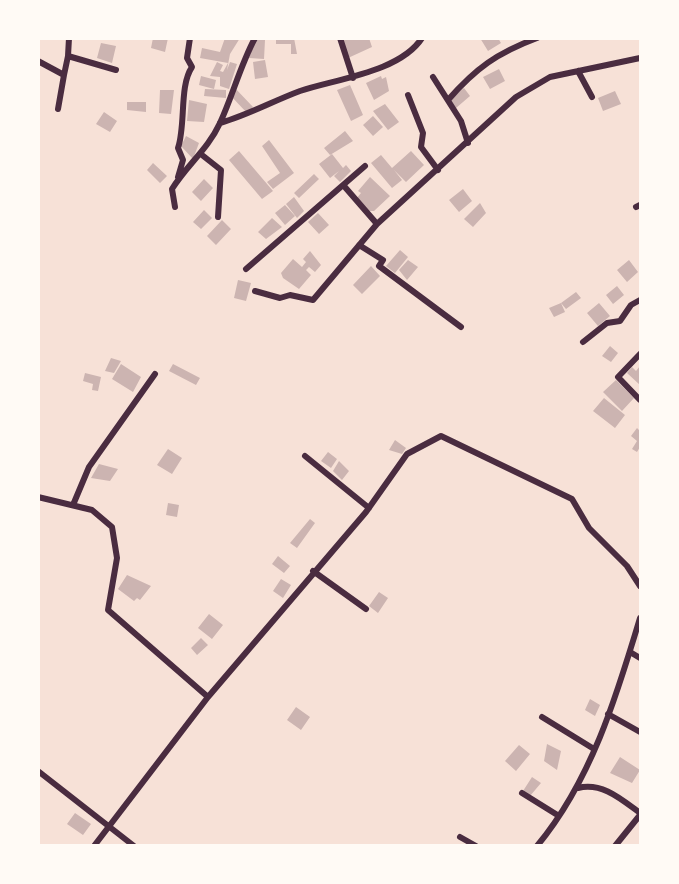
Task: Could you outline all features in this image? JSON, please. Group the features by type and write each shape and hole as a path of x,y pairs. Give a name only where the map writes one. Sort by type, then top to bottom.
{"street":[{"path":"58,108 69,38"},
{"path":"176,182 183,160 178,148 182,135 185,84 192,67 187,58 190,38"},
{"path":"175,207 171,190 202,155 220,123 237,74 255,38"},
{"path":"341,38 353,78"},
{"path":"220,123 302,90 353,78 400,57 422,38"},
{"path":"447,100 470,74 500,52 537,38"},
{"path":"68,56 116,70"},
{"path":"255,291 280,298 290,295 313,300 377,225 516,97 536,83 578,71 640,59"},
{"path":"38,61 64,75"},
{"path":"578,71 592,97"},
{"path":"433,77 461,121 468,142"},
{"path":"408,94 423,133 421,147 438,170"},
{"path":"202,155 221,170 218,218"},
{"path":"246,269 365,166"},
{"path":"344,186 377,225"},
{"path":"359,245 383,260 379,266 461,327"},
{"path":"583,342 607,323 621,321 631,305 640,300"},
{"path":"640,354 618,377 640,400"},
{"path":"73,505 89,467 155,374"},
{"path":"94,845 111,827 208,697 369,508 407,454 441,436 572,499 589,528 627,566 640,586"},
{"path":"305,456 369,508"},
{"path":"38,497 92,510 112,527 117,558 108,610 208,697"},
{"path":"313,571 366,609"},
{"path":"537,845 578,788 608,714 640,618"},
{"path":"630,652 640,657"},
{"path":"608,714 640,732"},
{"path":"542,717 594,748"},
{"path":"38,771 134,845"},
{"path":"578,788 592,785 601,788 640,814 615,845"},
{"path":"522,793 559,817"},
{"path":"460,837 476,845"}],"building":[{"path":"153,38 168,38 165,52 151,48"},
{"path":"225,38 240,38 230,54 227,70 230,62 237,64 229,89 220,86 220,77 210,76 217,62 223,65 220,71 223,72 228,63 200,58 202,48 220,52"},
{"path":"276,38 294,38 297,54 291,54 291,44 276,44"},
{"path":"348,38 369,38 372,47 348,58 341,41"},
{"path":"480,38 498,38 501,43 488,51"},
{"path":"256,39 265,40 264,59 249,58"},
{"path":"101,43 116,46 112,63 97,58"},
{"path":"265,60 268,77 255,79 253,62"},
{"path":"499,69 505,81 490,89 483,77"},
{"path":"201,76 216,80 214,89 199,85"},
{"path":"381,76 382,79 386,77 389,91 374,100 366,83"},
{"path":"350,85 363,115 351,121 337,90"},
{"path":"234,87 253,107 247,113 230,95"},
{"path":"464,88 470,96 456,108 449,100"},
{"path":"205,89 226,90 226,98 204,96"},
{"path":"160,90 174,90 171,114 159,113"},
{"path":"615,91 621,104 603,111 598,98"},
{"path":"189,100 207,104 204,122 187,121"},
{"path":"127,102 146,102 146,112 127,110"},
{"path":"385,104 399,122 388,130 373,111"},
{"path":"104,112 117,121 110,132 96,124"},
{"path":"373,116 383,127 373,136 363,125"},
{"path":"345,131 353,141 330,155 324,148"},
{"path":"186,136 199,143 193,159 181,146"},
{"path":"269,140 294,173 273,189 267,182 280,173 262,146"},
{"path":"239,151 273,191 262,199 229,160"},
{"path":"411,151 424,165 406,182 394,170 402,180 392,188 371,163 381,155 392,168"},
{"path":"332,154 343,168 346,165 351,171 340,182 334,176 339,171 330,178 319,164"},
{"path":"153,163 167,176 160,183 147,170"},
{"path":"314,174 319,179 299,198 294,193"},
{"path":"370,177 390,196 374,211 369,211 356,199 361,193 358,191"},
{"path":"204,179 213,188 201,201 192,192"},
{"path":"463,189 472,201 459,212 449,200"},
{"path":"294,197 304,211 297,218 286,204"},
{"path":"480,203 486,213 473,227 464,219"},
{"path":"285,205 295,216 285,225 275,213"},
{"path":"204,210 212,218 201,229 193,222"},
{"path":"318,213 329,225 319,234 308,222"},
{"path":"272,218 282,227 266,239 258,232"},
{"path":"222,220 231,229 216,245 207,236"},
{"path":"400,250 408,257 395,273 386,266"},
{"path":"310,251 321,265 315,272 309,267 306,270 311,275 299,289 283,278 281,273 293,259 302,267 306,262 303,259"},
{"path":"408,260 418,267 407,280 399,270"},
{"path":"629,260 638,272 627,282 617,270"},
{"path":"371,266 380,276 362,294 353,285"},
{"path":"238,280 251,283 246,301 234,298"},
{"path":"617,286 624,295 613,304 606,295"},
{"path":"576,292 581,298 566,309 561,303"},
{"path":"561,303 565,312 554,317 549,308"},
{"path":"599,303 610,316 598,326 587,313"},
{"path":"610,346 618,353 611,362 602,356"},
{"path":"111,358 121,361 114,373 105,371"},
{"path":"121,364 141,377 133,392 112,379"},
{"path":"173,364 200,378 196,385 169,371"},
{"path":"640,366 640,385 627,373 632,367 636,371"},
{"path":"85,373 101,377 98,391 92,390 93,384 83,381"},
{"path":"616,380 634,398 622,411 603,392"},
{"path":"604,398 625,415 615,428 593,411"},
{"path":"637,428 640,431 640,447 637,452 632,449 637,441 631,436"},
{"path":"395,440 406,448 402,454 389,450"},
{"path":"168,449 182,458 172,474 157,465"},
{"path":"328,452 337,459 331,468 321,461"},
{"path":"339,461 349,471 342,480 333,471"},
{"path":"99,464 118,469 110,481 91,478"},
{"path":"168,503 179,505 177,517 166,515"},
{"path":"310,519 315,523 297,548 290,543"},
{"path":"278,556 290,566 284,573 272,564"},
{"path":"127,575 151,586 140,600 137,598 134,601 118,589"},
{"path":"281,579 291,585 283,598 273,591"},
{"path":"379,592 388,598 378,613 369,606"},
{"path":"209,614 223,625 212,639 198,628"},
{"path":"201,638 208,645 197,655 191,648"},
{"path":"590,699 600,705 595,716 585,710"},
{"path":"296,707 310,717 301,730 287,720"},
{"path":"547,744 561,751 557,770 544,761"},
{"path":"519,745 530,754 516,771 505,761"},
{"path":"620,757 640,770 632,783 610,773"},
{"path":"532,777 541,783 530,796 523,791"},
{"path":"75,813 91,824 83,835 67,824"}]}
